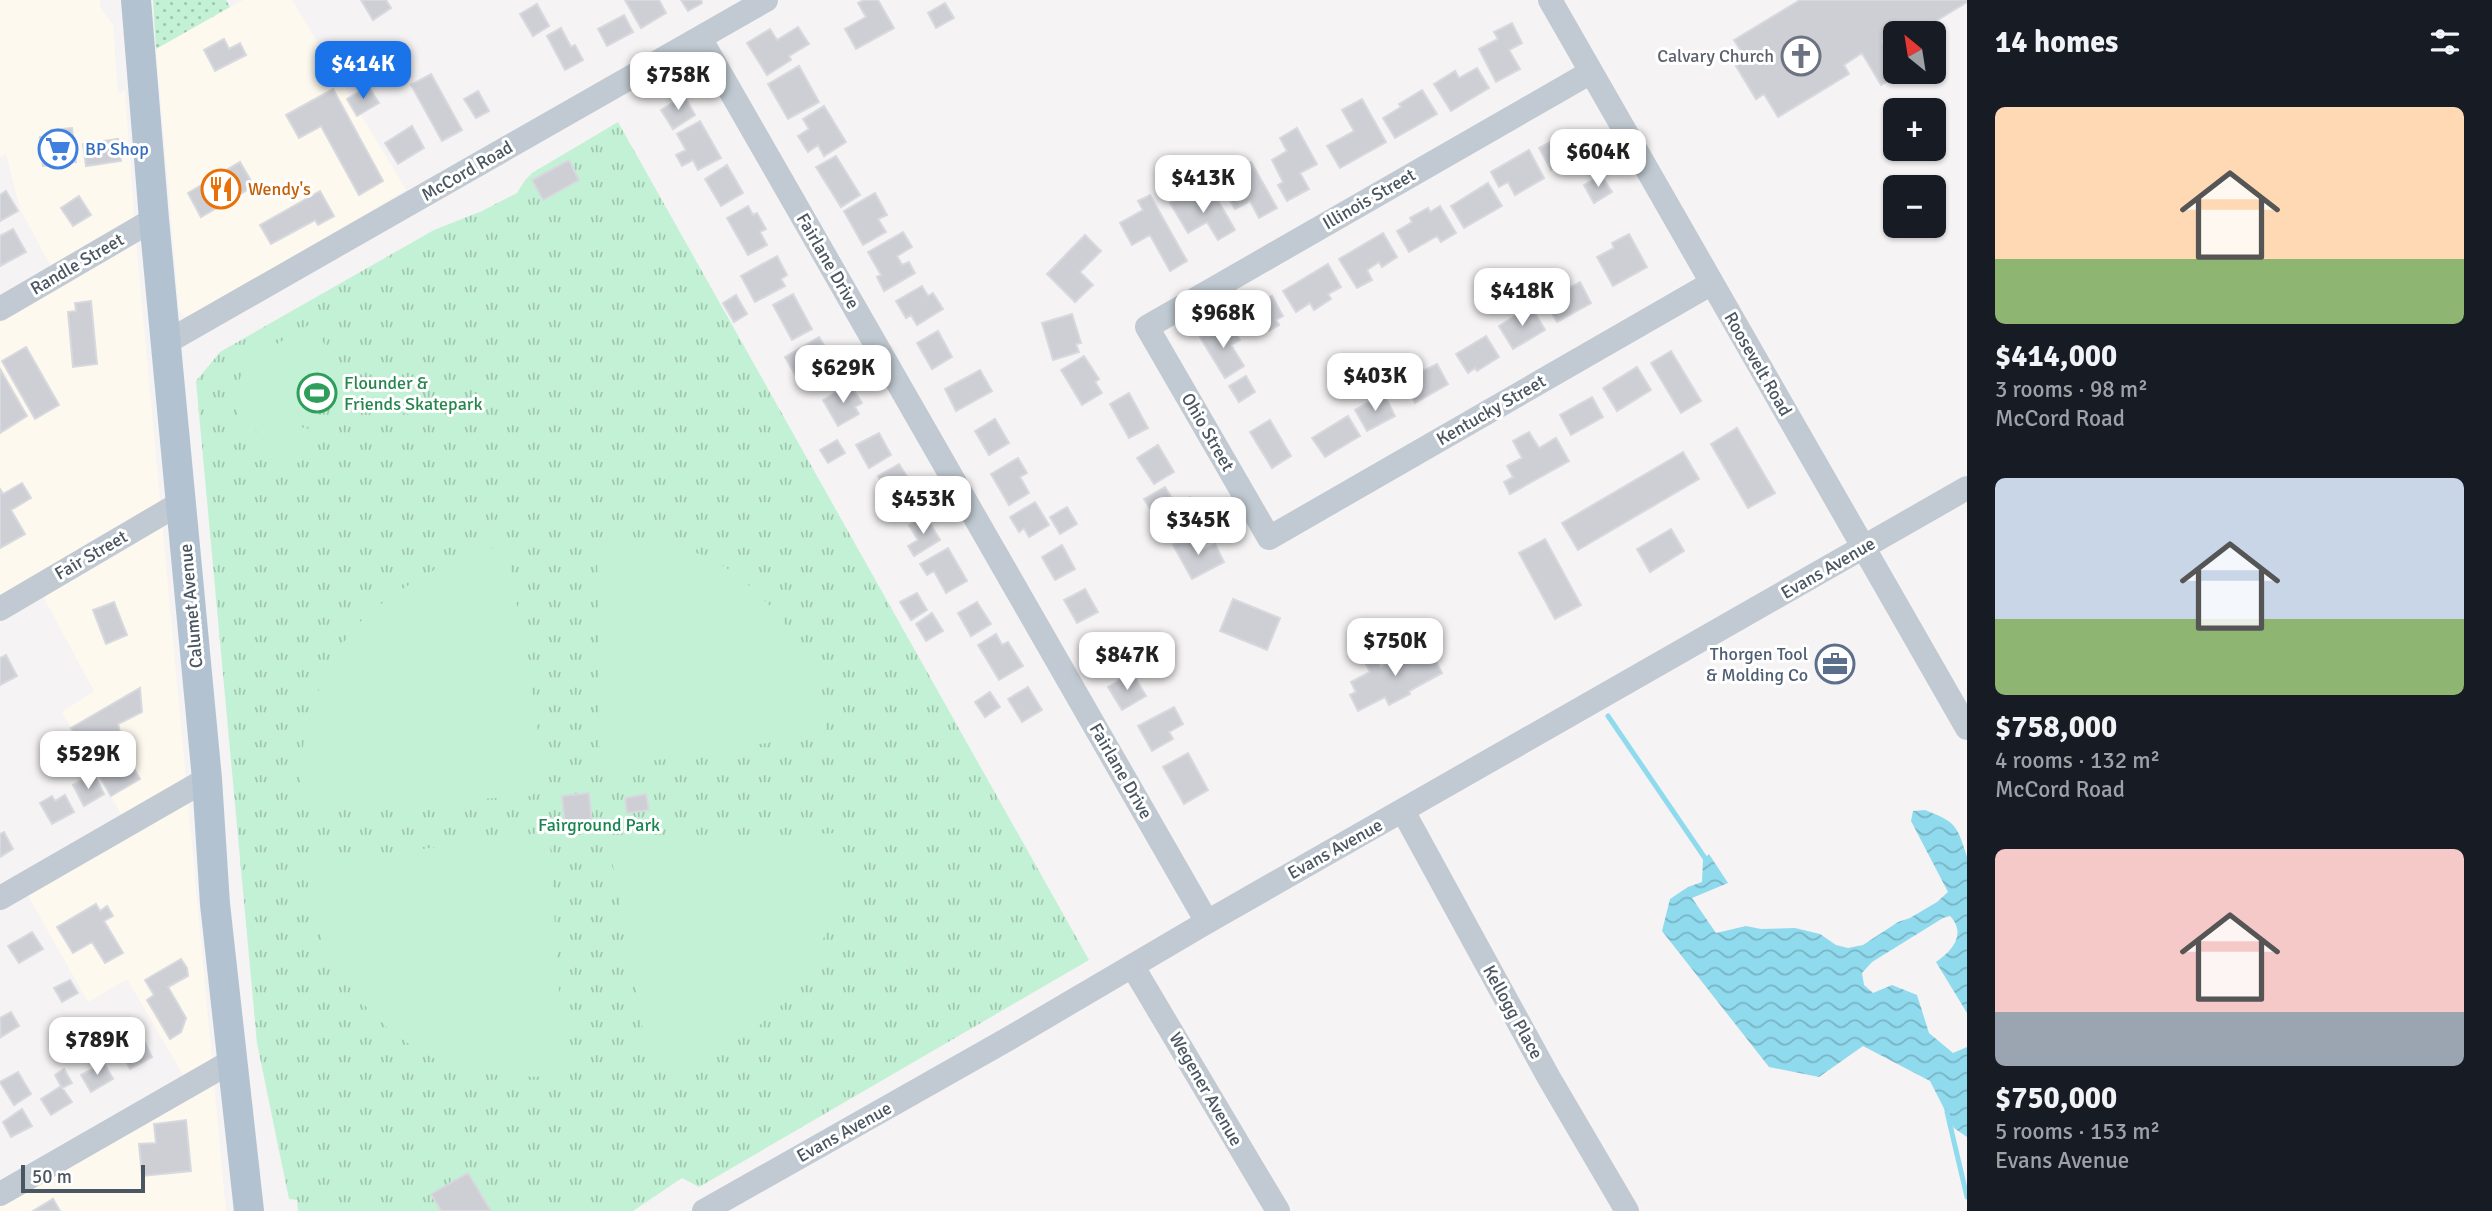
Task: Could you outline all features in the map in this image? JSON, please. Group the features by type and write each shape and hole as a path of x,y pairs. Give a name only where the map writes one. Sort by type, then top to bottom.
{"main road":[{"name":"Calumet Avenue","path":"136,0 207,779 215,904 249,1211"}],"street":[{"name":"McCord Road","path":"167,342 766,0"},
{"name":"Roosevelt Road","path":"1550,0 1967,728"},
{"name":"Fairlane Drive","path":"700,38 1207,922"},
{"name":"Illinois Street","path":"1147,327 1591,72"},
{"name":"Randle Street","path":"0,309 154,219"},
{"name":"Kentucky Street","path":"1269,538 1712,283"},
{"name":"Ohio Street","path":"1147,327 1269,538"},
{"name":"Evans Avenue","path":"704,1211 1967,488"},
{"name":"Fair Street","path":"0,609 182,502"},
{"path":"0,898 207,779"},
{"name":"Kellogg Place","path":"1403,811 1549,1078 1627,1211"},
{"name":"Wegener Avenue","path":"1133,967 1278,1211"},
{"path":"0,1194 232,1061"}],"shaded area":[{"path":"0,0 100,0 100,7 113,25 118,94 125,90 135,230 226,1211 0,1211 0,1193 189,1085 127,979 88,1002 22,885 127,824 62,712 94,691 38,587 0,609 0,309 56,276 20,209 6,154 0,157"},
{"path":"243,0 292,0 406,190 194,315 184,316 179,310 156,49"}],"green space":[{"path":"153,0 226,0 230,7 156,49"},
{"name":"Fairground Park","path":"618,122 1089,960 699,1187 682,1178 633,1211 298,1211 297,1200 289,1199 257,1043 196,381 220,352 434,230 482,211 517,193 532,173"},
{"name":"Flounder & Friends Skatepark","path":"312,323 335,362 335,378 419,399 415,416 335,396 334,400 306,415 299,413 294,406 289,411 303,428 310,429 314,435 320,433 321,441 316,442 314,450 308,456 293,464 281,459 274,448 271,451 267,447 269,444 260,433 258,435 253,425 243,430 236,408 240,407 237,403 238,387 249,366 247,364 262,348 265,351"},
{"path":"597,540 676,547 702,555 746,583 769,605 807,656 819,683 826,709 824,734 612,767 600,757"},
{"path":"507,546 546,780 532,796 303,808 301,761 308,722 325,675 351,632 374,610 406,586 441,566 470,553"},
{"path":"539,833 550,842 564,1076 520,1077 491,1074 462,1068 431,1057 413,1047 380,1021 340,974 318,925 305,865"},
{"path":"837,833 838,872 832,908 822,942 806,974 785,1001 759,1026 728,1046 687,1063 650,1068 611,855 621,843"}],"water":[{"path":"1925,810 1954,826 1967,857 1967,1013 1936,962 1952,947 1957,936 1955,923 1950,916 1872,962 1862,973 1864,985 1873,993 1892,985 1917,995 1929,1033 1953,1053 1967,1047 1967,1137 1954,1128 1930,1081 1863,1046 1819,1077 1769,1067 1662,931 1670,899 1688,887 1702,882 1703,860 1709,854 1728,883 1692,898 1716,933 1746,926 1761,929 1795,928 1820,934 1836,945 1848,948 1863,945 1898,922 1937,902 1948,892 1911,821 1913,811"}],"building":[{"path":"361,0 386,0 391,8 373,20"},
{"path":"625,0 659,0 666,13 641,28"},
{"path":"681,0 701,0 702,3 688,11"},
{"path":"878,0 894,28 856,49 845,29 866,17 858,3"},
{"name":"Calvary Church","path":"1800,0 1967,0 1936,21 1883,21 1883,84 1881,85 1862,53 1844,65 1849,74 1778,117 1764,94 1756,99 1736,66 1746,59 1734,40"},
{"path":"945,3 954,18 936,28 928,13"},
{"path":"537,4 549,26 533,36 520,14"},
{"path":"624,15 633,32 607,46 598,29"},
{"path":"1512,23 1522,43 1509,50 1520,69 1496,82 1479,49 1498,39 1494,32"},
{"path":"798,27 809,44 789,56 791,60 767,75 747,43 770,29 777,40"},
{"path":"561,28 571,47 575,45 583,60 565,70 547,36"},
{"path":"224,39 229,49 240,43 246,55 215,71 204,50"},
{"path":"799,66 819,102 788,119 768,84"},
{"path":"1477,68 1489,88 1451,111 1434,84 1455,71 1459,78"},
{"path":"431,74 462,130 442,141 411,85"},
{"path":"368,86 379,103 357,116 347,99"},
{"path":"333,89 383,181 359,195 321,126 299,138 286,115"},
{"path":"1422,90 1437,114 1395,138 1383,118"},
{"path":"478,91 489,111 476,118 464,99"},
{"path":"684,96 695,115 673,129 661,110"},
{"path":"1362,99 1386,142 1340,168 1327,146 1354,131 1342,110"},
{"path":"824,106 846,142 824,156 818,145 808,152 798,136 809,129 803,119"},
{"path":"700,121 721,158 698,170 693,160 682,166 676,155 686,150 677,134"},
{"path":"412,126 424,148 398,164 385,143"},
{"name":"BP Shop","path":"72,128 76,162 43,166 40,137 52,135 51,130"},
{"path":"1297,128 1317,164 1300,173 1309,189 1287,201 1278,185 1283,182 1272,160 1287,151 1280,138"},
{"path":"1571,131 1583,152 1551,170 1539,148"},
{"path":"118,139 121,161 86,166 83,144"},
{"path":"1529,150 1544,178 1515,195 1508,182 1499,187 1491,172"},
{"path":"836,156 860,195 841,207 816,167"},
{"path":"569,160 579,180 543,200 532,180"},
{"name":"Wendy's","path":"240,162 254,186 201,217 188,193"},
{"path":"1251,162 1277,208 1259,218 1250,201 1235,209 1225,192 1237,184 1231,173"},
{"path":"727,165 743,193 721,206 705,179"},
{"path":"1601,175 1612,192 1594,203 1584,185"},
{"path":"1488,183 1502,206 1464,228 1451,206"},
{"path":"6,191 18,211 0,221 0,195"},
{"path":"320,191 334,216 318,225 315,220 271,244 260,225"},
{"path":"1192,191 1199,204 1215,195 1235,230 1218,240 1207,222 1188,233 1170,203"},
{"path":"875,193 887,215 878,219 886,232 863,245 844,211"},
{"path":"1150,195 1187,261 1170,271 1150,235 1132,245 1120,223 1143,210 1138,201"},
{"path":"79,196 91,215 73,226 61,208"},
{"path":"748,206 753,215 757,213 766,229 760,232 767,245 748,255 727,218"},
{"path":"1440,206 1456,233 1441,242 1437,236 1409,252 1397,231 1412,222 1410,218 1428,208 1430,212"},
{"path":"13,229 26,252 0,266 0,236"},
{"path":"903,232 912,247 897,256 902,265 909,262 915,273 884,291 877,277 881,275 868,252"},
{"path":"1383,233 1397,257 1382,267 1379,262 1367,270 1372,280 1357,288 1339,259"},
{"path":"1629,234 1647,267 1613,286 1597,257 1614,248 1612,243"},
{"path":"1085,235 1101,251 1080,272 1093,285 1075,302 1047,274"},
{"path":"777,256 787,275 781,279 785,286 755,302 741,276"},
{"path":"1328,264 1341,287 1328,294 1331,299 1314,310 1310,303 1296,312 1283,291"},
{"path":"1580,282 1591,303 1557,322 1545,301"},
{"path":"922,286 928,296 933,293 943,309 917,325 911,315 906,318 896,301"},
{"path":"793,294 812,329 792,340 773,305"},
{"path":"736,295 747,314 734,322 723,303"},
{"path":"1272,296 1283,316 1276,320 1279,325 1269,331 1266,326 1249,335 1238,316"},
{"path":"91,301 97,364 73,367 68,312 76,311 75,303"},
{"path":"1531,306 1545,330 1513,349 1499,326"},
{"path":"1072,314 1081,343 1076,344 1079,352 1053,360 1042,323"},
{"path":"1220,325 1225,334 1233,329 1240,340 1231,345 1244,366 1225,378 1200,337"},
{"path":"938,331 952,357 932,369 917,343"},
{"path":"1486,336 1499,357 1477,371 1475,368 1468,373 1456,354"},
{"path":"819,337 841,373 821,384 811,367 796,376 785,357"},
{"path":"26,347 59,405 35,419 2,361"},
{"path":"1671,351 1701,401 1681,413 1651,363"},
{"path":"1084,356 1099,379 1095,382 1102,393 1082,405 1061,370"},
{"path":"1437,364 1448,384 1415,403 1400,376 1420,365 1423,371"},
{"path":"1637,367 1651,390 1617,411 1603,388"},
{"path":"0,369 27,416 0,433"},
{"path":"980,370 992,391 956,411 945,389"},
{"path":"1246,376 1255,392 1239,402 1229,386"},
{"path":"850,384 862,403 855,407 859,414 838,426 823,400"},
{"path":"1129,393 1148,428 1129,438 1110,404"},
{"path":"1384,394 1395,416 1367,431 1355,410"},
{"path":"1592,397 1603,417 1571,435 1560,415"},
{"path":"1348,416 1360,436 1325,457 1312,438"},
{"path":"995,419 1009,443 989,455 975,431"},
{"path":"1270,420 1291,456 1272,468 1250,432"},
{"path":"1737,428 1775,493 1748,508 1711,444"},
{"path":"1529,432 1539,448 1556,438 1569,461 1510,494 1504,482 1513,477 1507,466 1522,458 1513,441"},
{"path":"879,433 891,455 869,468 856,445"},
{"path":"837,440 845,453 828,463 820,450"},
{"path":"1158,445 1174,472 1154,484 1137,458"},
{"path":"1683,452 1699,479 1578,550 1562,523"},
{"path":"1018,458 1027,473 1020,477 1029,493 1009,505 991,474"},
{"path":"899,464 922,500 901,513 878,476"},
{"path":"22,483 31,498 11,510 25,534 0,548 0,489 3,494"},
{"path":"1165,487 1176,505 1190,497 1202,518 1168,538 1144,499"},
{"path":"1035,502 1049,525 1029,537 1024,528 1019,532 1010,517"},
{"path":"1067,507 1077,524 1060,534 1050,517"},
{"path":"925,515 940,540 914,556 908,546 918,540 909,525"},
{"path":"1671,529 1684,551 1650,572 1637,549"},
{"path":"1190,536 1199,552 1215,544 1224,562 1192,579 1173,545"},
{"path":"1545,539 1581,605 1555,619 1519,553"},
{"path":"1062,545 1075,569 1055,580 1042,557"},
{"path":"948,548 967,581 946,593 934,571 927,575 920,564"},
{"path":"1085,589 1098,612 1077,623 1064,600"},
{"path":"917,593 927,610 911,620 900,602"},
{"path":"1233,599 1280,618 1267,650 1220,631"},
{"path":"114,602 127,635 106,644 93,610"},
{"path":"977,602 991,624 971,636 958,613"},
{"path":"932,613 943,631 926,641 916,624"},
{"path":"996,634 1002,645 1008,642 1023,666 999,680 978,645"},
{"path":"1100,635 1113,658 1099,666 1086,643"},
{"path":"1426,643 1442,673 1389,705 1385,697 1358,711 1350,695 1356,692 1351,682 1370,672 1366,664 1376,659 1381,667"},
{"path":"6,655 17,676 0,685 0,658"},
{"path":"1132,673 1146,696 1122,710 1108,687"},
{"path":"1028,687 1042,710 1022,722 1008,699"},
{"path":"140,688 142,712 118,724 125,754 140,779 111,796 71,728"},
{"path":"990,692 1000,707 985,717 975,702"},
{"path":"1174,707 1183,724 1169,732 1173,739 1152,751 1138,726"},
{"path":"1188,753 1208,790 1184,804 1163,767"},
{"path":"96,778 104,794 84,806 73,785 84,779 86,783"},
{"path":"589,793 592,824 565,827 562,796"},
{"path":"646,794 649,810 627,813 625,798"},
{"path":"65,795 74,812 52,824 40,803 52,796 55,801"},
{"path":"4,832 13,849 0,857 0,834"},
{"path":"96,904 100,911 107,906 113,916 104,921 123,953 105,963 92,942 73,953 57,927"},
{"path":"32,932 43,949 19,963 8,946"},
{"path":"181,959 187,968 188,976 168,987 186,1018 181,1032 170,1039 147,1000 154,995 145,980"},
{"path":"70,980 78,993 62,1002 54,988"},
{"path":"11,1012 19,1026 1,1037 0,1018"},
{"path":"143,1039 152,1057 130,1069 118,1045 129,1040 132,1045"},
{"path":"104,1063 113,1079 91,1092 81,1075"},
{"path":"64,1069 72,1083 62,1088 55,1075"},
{"path":"18,1072 31,1094 14,1105 0,1082"},
{"path":"61,1086 72,1102 51,1115 41,1099"},
{"path":"22,1109 32,1126 11,1137 3,1122"},
{"path":"186,1120 191,1171 142,1176 139,1144 156,1143 154,1124"},
{"path":"468,1173 491,1211 441,1211 431,1194"},
{"path":"53,1199 60,1211 33,1211"}],"waterway":[{"path":"1608,716 1707,861"},
{"path":"1947,1112 1967,1197"}],"place":[{"name":"Calvary Church","path":"1801,56"},
{"name":"BP Shop","path":"58,149"},
{"name":"Wendy's","path":"221,189"},
{"name":"Flounder & Friends Skatepark","path":"317,393"},
{"name":"Thorgen Tool & Molding Co","path":"1835,664"}]}
